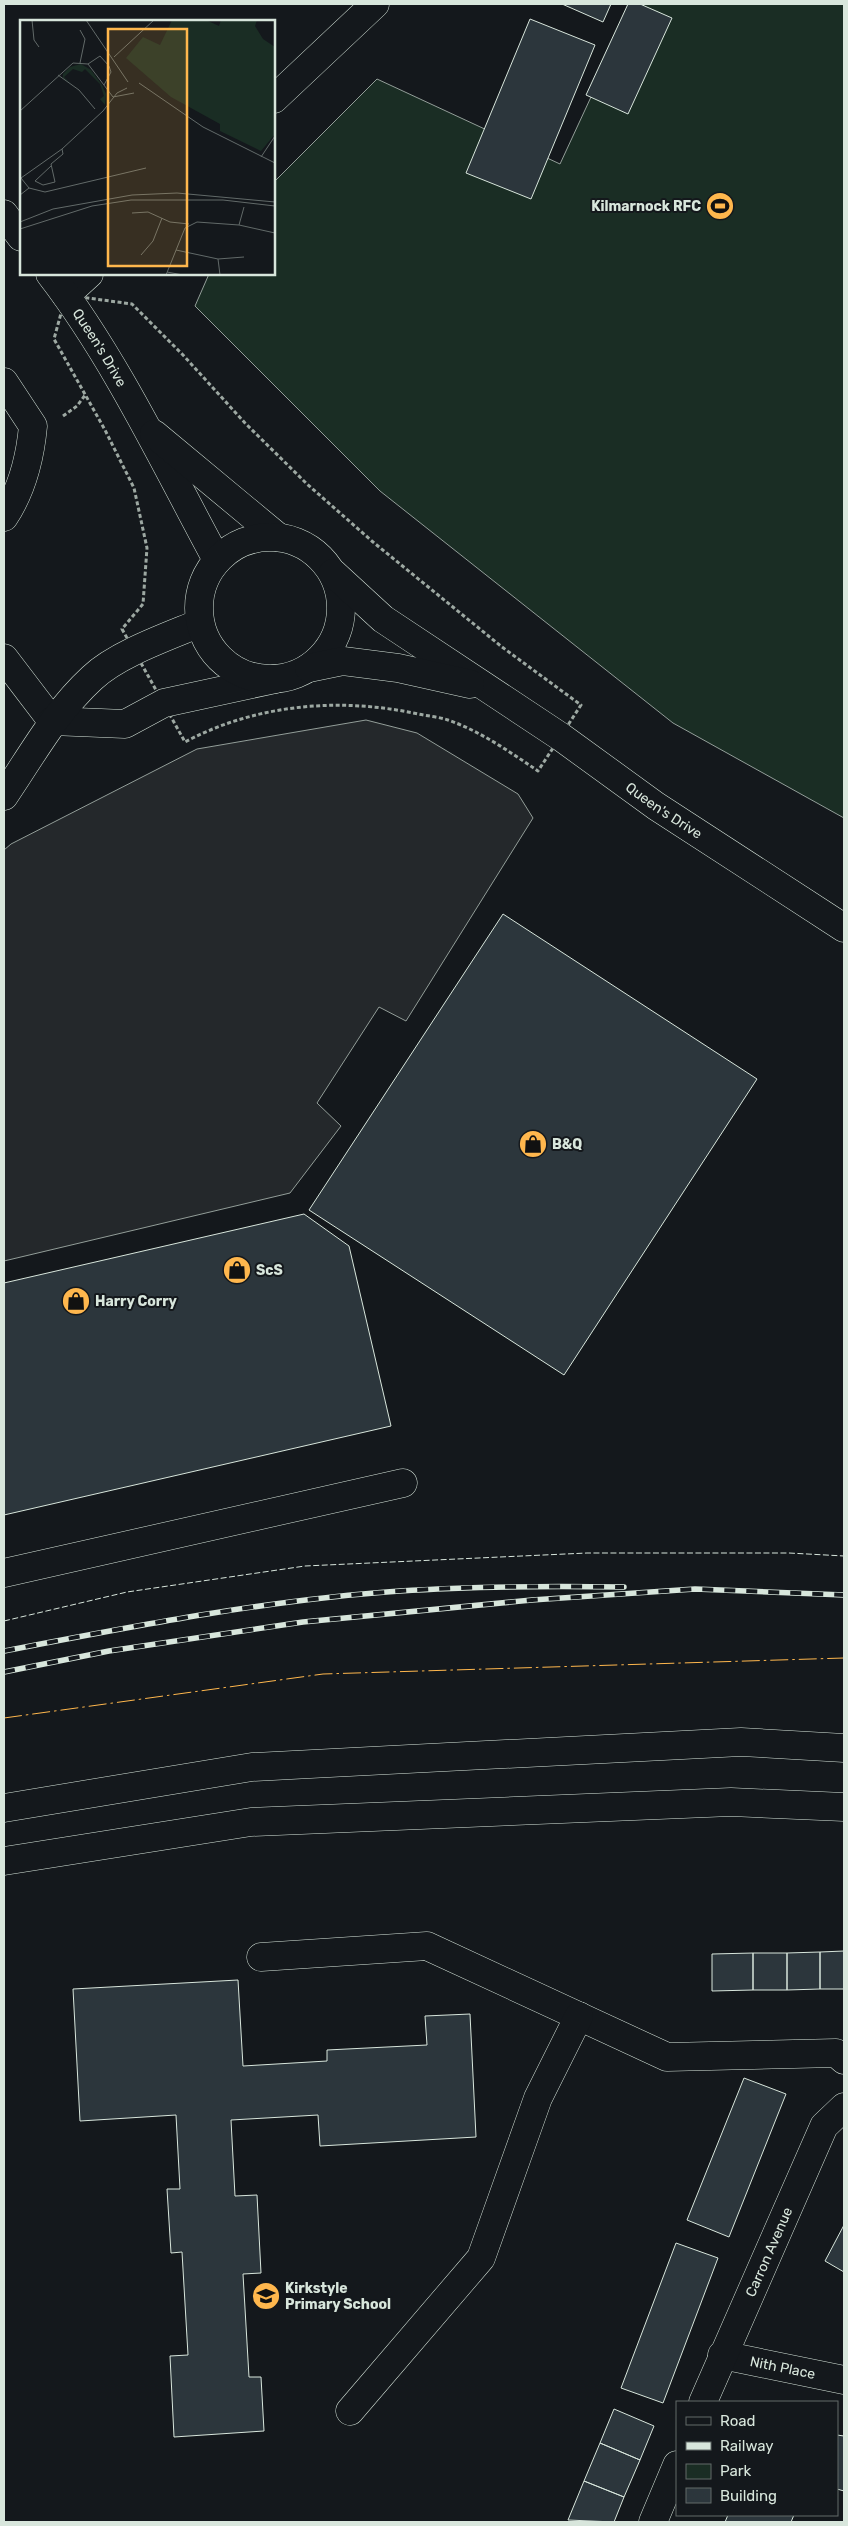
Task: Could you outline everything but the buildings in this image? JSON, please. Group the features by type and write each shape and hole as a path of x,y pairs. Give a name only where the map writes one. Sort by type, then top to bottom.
{"main road":[{"path":"275,97 375,4"},
{"path":"4,214 20,236"},
{"name":"Queen's Drive","path":"51,275 66,295 105,357 217,560"},
{"path":"66,295 88,275"},
{"path":"4,382 33,426 30,456 14,502 4,517"},
{"name":"Queen's Drive","path":"143,425 278,537"},
{"path":"52,721 125,724 164,703 275,679 293,675 309,668 325,653 336,635 340,621 340,593 333,573 319,555 300,542 278,537 255,537 235,545 217,560 203,586 199,600 200,623 208,642 220,658 236,670 255,678 275,679"},
{"name":"Queen's Drive","path":"333,573 383,619 561,737 656,806 844,928"},
{"path":"4,796 52,721 93,676 135,651 200,623"},
{"path":"4,658 52,721"},
{"name":"Queen's Drive","path":"309,668 344,660 398,668 486,688"},
{"path":"4,1573 403,1483"},
{"path":"4,1808 252,1767 741,1742 844,1748"},
{"path":"4,1862 251,1822 731,1802 844,1807"},
{"path":"261,1957 427,1946 667,2057 836,2053 844,2060"},
{"path":"350,2411 480,2258 538,2098 579,2016"},
{"name":"Carron Avenue","path":"703,2401 824,2126 844,2107"},
{"name":"Nith Place","path":"722,2356 844,2380"},
{"path":"653,2522 676,2467"}],"path":[{"path":"66,295 132,304 183,355 245,423 307,484 373,542 502,647 581,705 538,771 500,746 448,720 385,707 318,705 250,716 213,727 185,742 122,629 143,604 147,548 134,488 86,394 54,339 66,295"},
{"path":"58,420 77,406 86,394"}],"green space":[{"path":"634,4 844,4 844,818 673,723 380,491 195,306 209,275 275,275 275,181 377,79 560,164"}],"shaded area":[{"path":"366,720 417,733 518,794 533,818 406,1021 379,1007 317,1103 341,1126 290,1193 4,1261 4,850 11,844 197,749"}],"railway":[{"path":"4,1651 201,1615 350,1595 484,1587 624,1587"},
{"path":"4,1672 109,1651 303,1622 532,1600 695,1589 844,1595"}],"fence":[{"path":"4,1621 127,1592 305,1566 587,1553 789,1553 844,1556"}],"power":[{"path":"4,1718 323,1674 844,1658"}],"place":[{"name":"Kilmarnock RFC","path":"720,206"},
{"name":"B&Q","path":"533,1144"},
{"name":"ScS","path":"237,1270"},
{"name":"Harry Corry","path":"76,1301"},
{"name":"Kirkstyle Primary School","path":"266,2296"}]}
